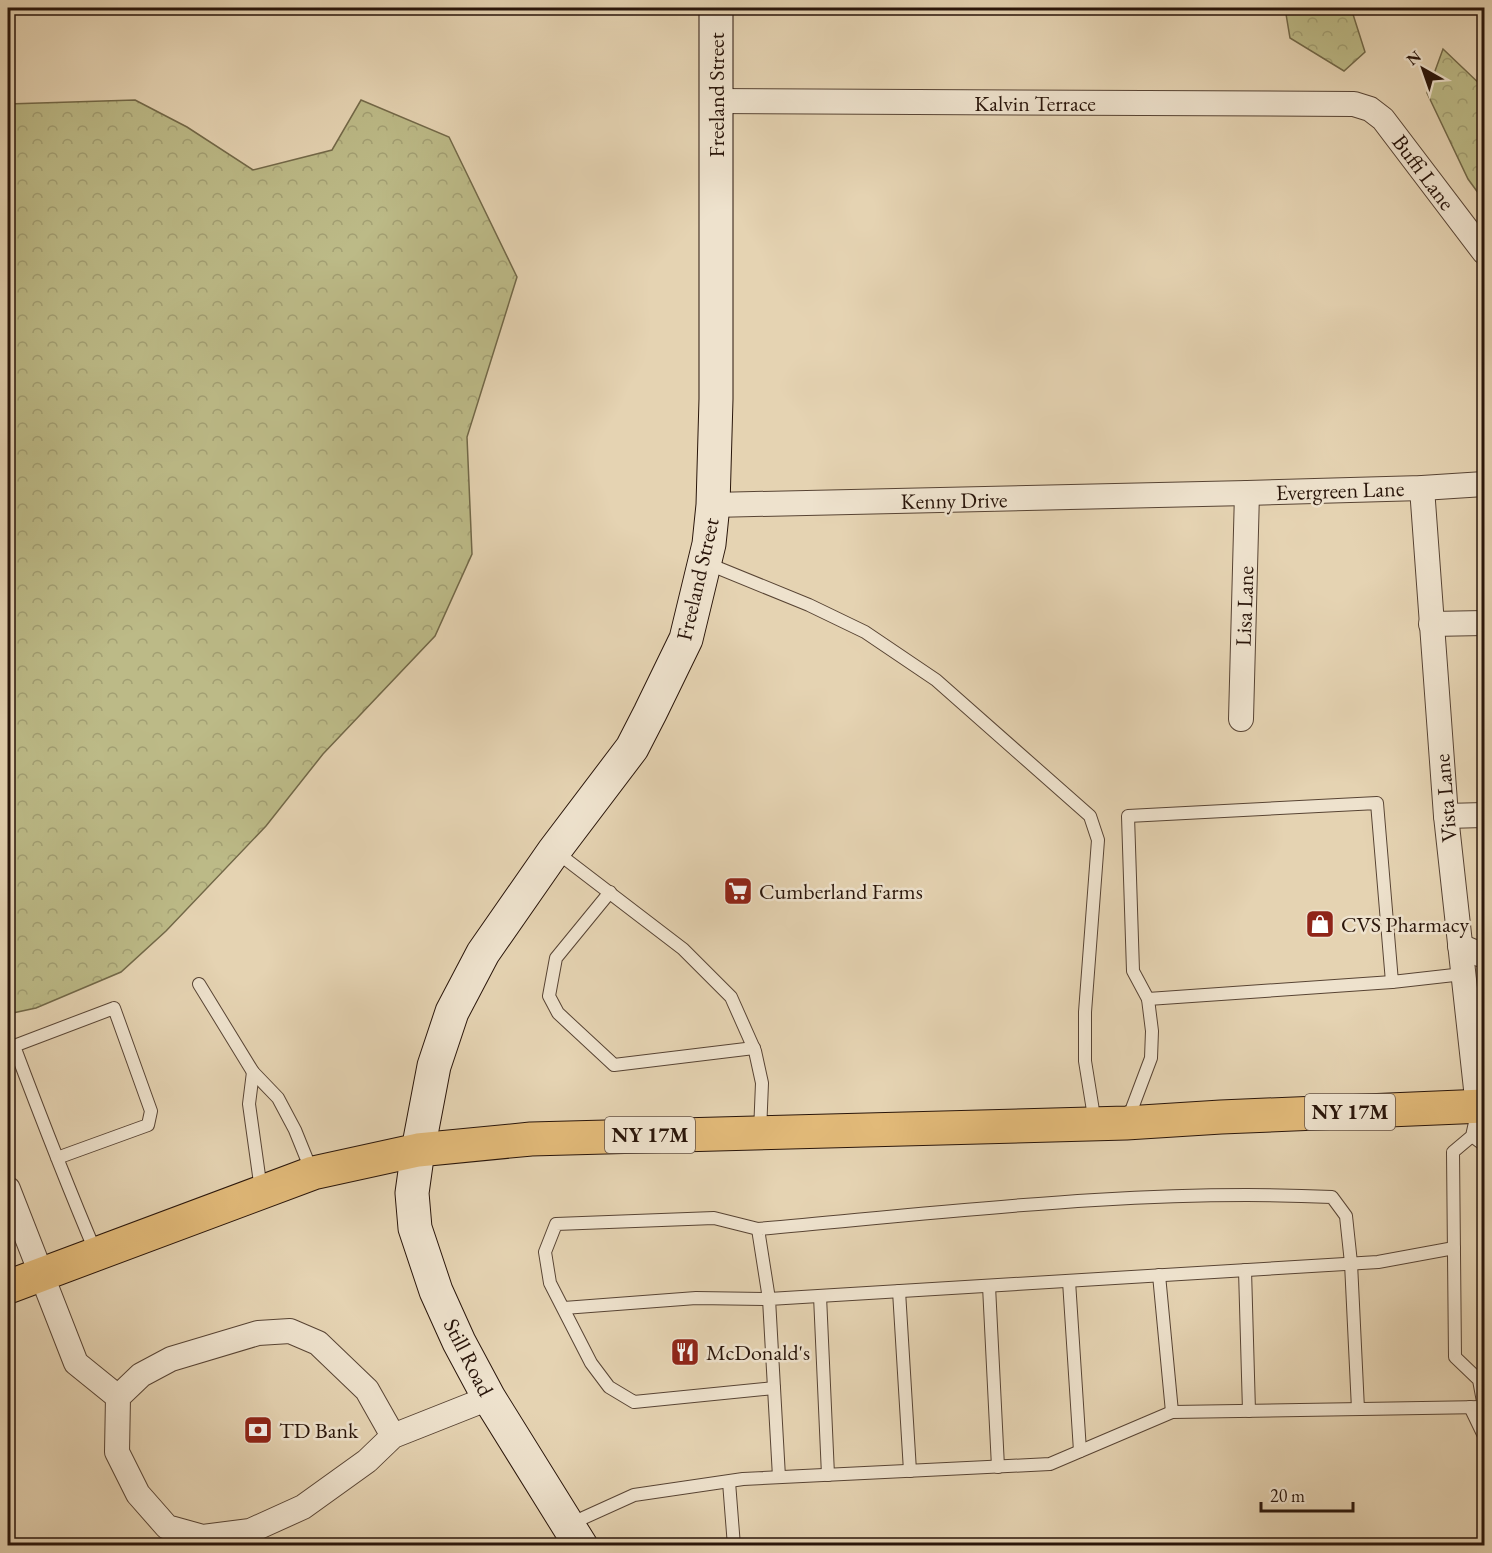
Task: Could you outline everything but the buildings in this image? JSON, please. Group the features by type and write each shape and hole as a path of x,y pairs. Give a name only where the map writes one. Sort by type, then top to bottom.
{"main road":[{"name":"Freeland Street","path":"418,1150 434,1066 452,1012 483,953 554,850 632,748 686,639 704,562 713,505 716,399 716,8"},
{"name":"NY 17M","path":"8,1287 313,1173 418,1150 531,1139 1111,1124 1221,1117 1478,1116"},
{"name":"Still Road","path":"418,1150 412,1193 415,1228 436,1291 459,1342 489,1398 575,1535"}],"street":[{"name":"Kalvin Terrace","path":"715,101 1354,104"},
{"name":"Buffi Lane","path":"1354,104 1370,109 1383,119 1485,252"},
{"name":"Evergreen Lane","path":"1195,494 1422,488 1485,484"},
{"name":"Vista Lane","path":"1422,488 1446,816 1478,1116"},
{"name":"Lisa Lane","path":"1241,719 1247,493"},
{"name":"Kenny Drive","path":"713,505 1195,494"},
{"path":"1431,624 1485,623"},
{"path":"1446,816 1485,815"},
{"path":"1460,946 1485,956"},
{"path":"8,1189 76,1363 118,1397"},
{"path":"393,1436 367,1390 318,1342 290,1331 258,1333 171,1359 141,1375 118,1397 117,1452 138,1494 167,1527 203,1537 250,1531 303,1507 367,1461 393,1436 489,1398"}],"lane":[{"path":"704,562 808,605 865,632 936,680 1090,816 1098,840 1085,1012 1085,1061 1111,1124"},
{"path":"1111,1124 1151,1058 1152,1031 1148,999 1133,971 1128,816 1377,803 1392,982"},
{"path":"554,850 683,949 731,997 754,1048 762,1083 760,1132"},
{"path":"610,892 556,958 549,996 558,1013 614,1065 754,1048"},
{"path":"1148,999 1392,982 1463,974"},
{"path":"200,984 253,1072 278,1098 295,1130 313,1173"},
{"path":"57,1158 148,1125 151,1111 114,1008 14,1046 57,1158 96,1254"},
{"path":"253,1072 249,1104 261,1191"},
{"path":"1478,1116 1485,1145"},
{"path":"575,1535 634,1495 779,1477 1050,1464 1172,1412 1484,1407 1482,1376 1455,1357 1452,1152 1478,1116"},
{"path":"774,1388 634,1402 609,1387 591,1363 550,1283 545,1252 556,1224 714,1218 758,1229 1045,1204 1260,1194 1332,1197 1346,1216 1351,1263 1358,1409"},
{"path":"758,1229 769,1299 779,1477"},
{"path":"564,1308 696,1298 769,1299 1378,1262 1454,1248"},
{"path":"1245,1270 1249,1411"},
{"path":"1159,1275 1172,1412"},
{"path":"1069,1281 1080,1451"},
{"path":"988,1286 998,1467"},
{"path":"899,1291 910,1471"},
{"path":"820,1296 828,1475"},
{"path":"1470,1407 1485,1436"},
{"path":"729,1482 734,1545"}],"green space":[{"path":"1285,8 1351,8 1365,52 1344,71 1290,38"},
{"path":"1443,49 1484,88 1484,201 1468,179 1427,93"},
{"path":"135,100 187,127 253,170 332,150 361,100 449,137 517,277 467,437 472,554 435,636 323,754 266,826 166,931 121,972 36,1008 8,1014 8,104"}],"place":[{"name":"Cumberland Farms","path":"738,891"},
{"name":"CVS Pharmacy","path":"1320,924"},
{"name":"McDonald's","path":"685,1352"},
{"name":"TD Bank","path":"258,1430"}]}
